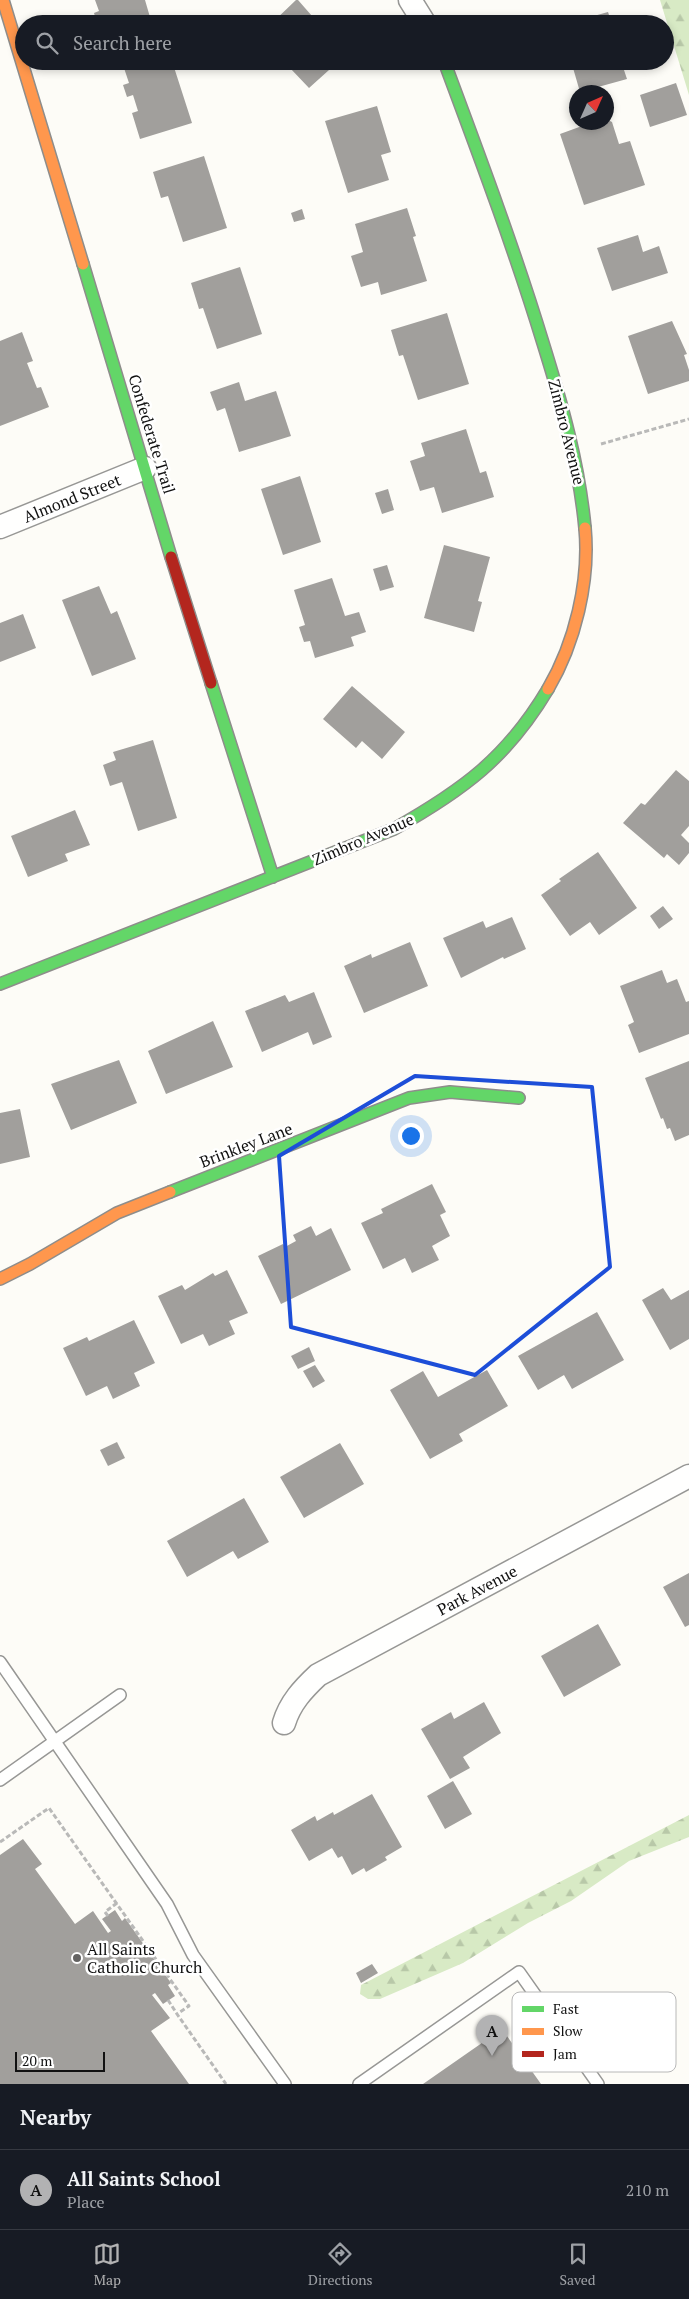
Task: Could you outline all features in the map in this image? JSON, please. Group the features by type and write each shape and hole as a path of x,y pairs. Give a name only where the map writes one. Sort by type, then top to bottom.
{"street":[{"name":"Confederate Trail","path":"3,0 15,40"},
{"path":"410,0 419,15"},
{"name":"Confederate Trail","path":"24,70 145,468 273,877"},
{"name":"Zimbro Avenue","path":"0,984 394,829 440,804 481,773 518,736 536,712 559,671 572,636 582,591 585,544 582,495 574,452 515,254 447,70"},
{"name":"Almond Street","path":"0,527 145,468"},
{"name":"Brinkley Lane","path":"0,1279 33,1264 117,1213 410,1098 435,1092 462,1091 519,1098"},
{"name":"Park Avenue","path":"284,1723 288,1710 301,1691 318,1675 689,1476"}],"lane":[{"path":"0,1662 167,1904 193,1955 285,2084"},
{"path":"0,1780 120,1695"},
{"path":"359,2084 519,1972 533,1992"},
{"path":"590,2072 598,2084"}],"path":[{"path":"574,452 689,420"},
{"path":"0,1842 49,1808 189,2006 177,2014"},
{"path":"108,1916 105,1912 117,1903"},
{"path":"168,2000 226,2084"}],"highlighted area":[{"path":"415,1076 592,1087 610,1267 475,1375 291,1327 279,1156"}],"green space":[{"path":"660,0 689,0 689,95 674,46 674,15 665,15"},
{"path":"689,1815 689,1837 629,1861 571,1901 528,1923 463,1963 380,1999 368,1999 360,1994 361,1985"}],"building":[{"path":"95,0 145,0 149,15 95,15 94,13 99,11"},
{"path":"296,0 311,15 280,15"},
{"path":"608,12 609,15 597,15"},
{"path":"125,70 175,70 192,123 140,139 132,113 138,111 133,95 127,97 123,85 129,83"},
{"path":"292,70 329,70 309,88"},
{"path":"574,70 624,70 627,79 605,85 578,85"},
{"path":"676,83 687,115 650,127 640,95"},
{"path":"377,106 391,152 381,155 389,180 348,193 325,121"},
{"path":"614,128 619,144 630,141 645,185 584,205 560,134 571,130 614,130"},
{"path":"204,156 227,228 183,242 168,196 161,198 153,172"},
{"path":"407,208 416,236 413,237 427,281 381,295 378,282 361,287 351,256 363,252 355,224"},
{"path":"302,209 305,219 294,222 291,213"},
{"path":"638,235 643,252 659,246 668,273 612,291 597,248"},
{"path":"240,267 262,334 217,349 203,308 199,309 191,283"},
{"path":"447,313 469,384 418,400 403,355 399,356 391,330"},
{"path":"672,321 687,354 684,355 689,370 689,381 648,394 628,336"},
{"path":"22,332 33,361 27,363 37,388 41,387 49,407 0,426 0,341"},
{"path":"239,382 245,401 276,391 291,436 239,452 225,408 217,411 210,392"},
{"path":"466,429 480,473 486,471 494,497 442,513 434,487 420,491 410,461 425,456 421,443"},
{"path":"300,476 321,542 283,555 261,489"},
{"path":"388,489 394,510 382,514 375,493"},
{"path":"444,545 490,557 478,601 482,602 474,632 424,618"},
{"path":"387,565 394,587 380,591 373,569"},
{"path":"332,578 345,616 359,612 366,632 351,637 354,646 315,658 310,641 304,642 299,627 305,625 294,590"},
{"path":"99,586 111,614 117,611 136,659 92,676 62,600"},
{"path":"23,614 36,648 0,662 0,623"},
{"path":"352,686 405,732 382,759 362,741 356,748 323,719"},
{"path":"153,740 177,818 138,831 122,782 110,786 103,765 116,760 113,752"},
{"path":"676,770 689,781 689,826 681,835 689,843 689,853 679,865 667,854 664,858 623,823 641,803 645,805"},
{"path":"75,810 90,845 65,854 68,861 28,877 11,836"},
{"path":"598,852 637,908 599,935 590,922 570,936 541,895 561,881 559,879"},
{"path":"663,906 673,919 659,929 650,916"},
{"path":"512,917 526,949 504,959 503,957 461,978 443,938 483,921 486,928"},
{"path":"410,942 428,986 364,1013 344,966 371,954 372,958"},
{"path":"662,970 667,983 677,979 686,1002 689,1001 689,1034 639,1053 628,1025 634,1022 620,986"},
{"path":"314,992 332,1037 313,1045 308,1032 262,1052 245,1011 285,995 289,1002"},
{"path":"213,1021 233,1067 166,1094 148,1051"},
{"path":"119,1060 137,1103 71,1130 51,1084"},
{"path":"689,1061 689,1135 675,1141 670,1128 667,1129 663,1118 661,1119 645,1078"},
{"path":"20,1109 30,1157 0,1164 0,1113"},
{"path":"432,1184 446,1212 440,1215 450,1236 432,1246 439,1260 412,1273 405,1258 383,1269 361,1223 383,1213 381,1209"},
{"path":"311,1226 316,1236 331,1228 351,1270 281,1304 258,1256 283,1244 285,1247 296,1241 293,1235"},
{"path":"227,1270 248,1313 229,1321 235,1334 209,1346 203,1334 181,1344 158,1296 182,1285 185,1290 213,1273 215,1276"},
{"path":"663,1288 671,1300 689,1290 689,1339 670,1350 642,1300"},
{"path":"597,1312 624,1360 572,1389 564,1375 538,1390 518,1356"},
{"path":"134,1320 155,1363 134,1373 140,1386 113,1399 107,1386 86,1396 63,1348 87,1337 89,1341"},
{"path":"309,1347 315,1361 298,1369 291,1356"},
{"path":"315,1365 325,1381 313,1388 303,1371"},
{"path":"487,1370 508,1406 459,1434 463,1441 430,1459 390,1390 423,1371 438,1397"},
{"path":"117,1442 125,1458 108,1466 100,1450"},
{"path":"340,1443 364,1484 304,1518 280,1477"},
{"path":"244,1498 269,1542 238,1559 233,1551 187,1577 167,1541"},
{"path":"689,1573 689,1625 685,1627 663,1587"},
{"path":"598,1624 621,1665 564,1697 541,1656"},
{"path":"484,1702 501,1733 463,1757 470,1768 450,1779 421,1729 451,1712 454,1719"},
{"path":"453,1781 472,1814 445,1829 427,1796"},
{"path":"372,1794 402,1847 385,1857 387,1860 366,1872 364,1868 352,1875 342,1856 338,1858 332,1848 309,1861 291,1830 315,1816 317,1821 333,1812 334,1815"},
{"name":"All Saints Catholic Church","path":"23,1839 42,1864 35,1869 75,1924 93,1911 108,1933 111,1931 102,1919 115,1910 122,1921 125,1918 171,1983 168,1985 175,1996 163,2004 155,1993 152,1995 170,2018 151,2031 189,2084 0,2084 0,1855"},
{"path":"372,1964 378,1973 361,1983 356,1973"},
{"path":"502,2029 512,2043 512,2072 532,2072 541,2084 423,2084"}],"traffic: fast":[{"path":"447,70 508,237 550,366 574,457 585,528"},
{"path":"83,264 171,557"},
{"path":"211,683 273,877"},
{"path":"0,984 394,829 419,815 482,770 516,734 548,689"},
{"path":"170,1192 409,1098 450,1092 519,1098"}],"traffic: slow":[{"path":"3,0 15,40"},
{"path":"24,70 83,264"},
{"path":"548,689 566,652 583,590 586,548 585,528"},
{"path":"0,1279 30,1264 117,1213 170,1192"}],"traffic: jam":[{"path":"171,557 211,683"}],"place":[{"name":"All Saints Catholic Church","path":"77,1958"},
{"name":"All Saints School","path":"492,2056"}]}
